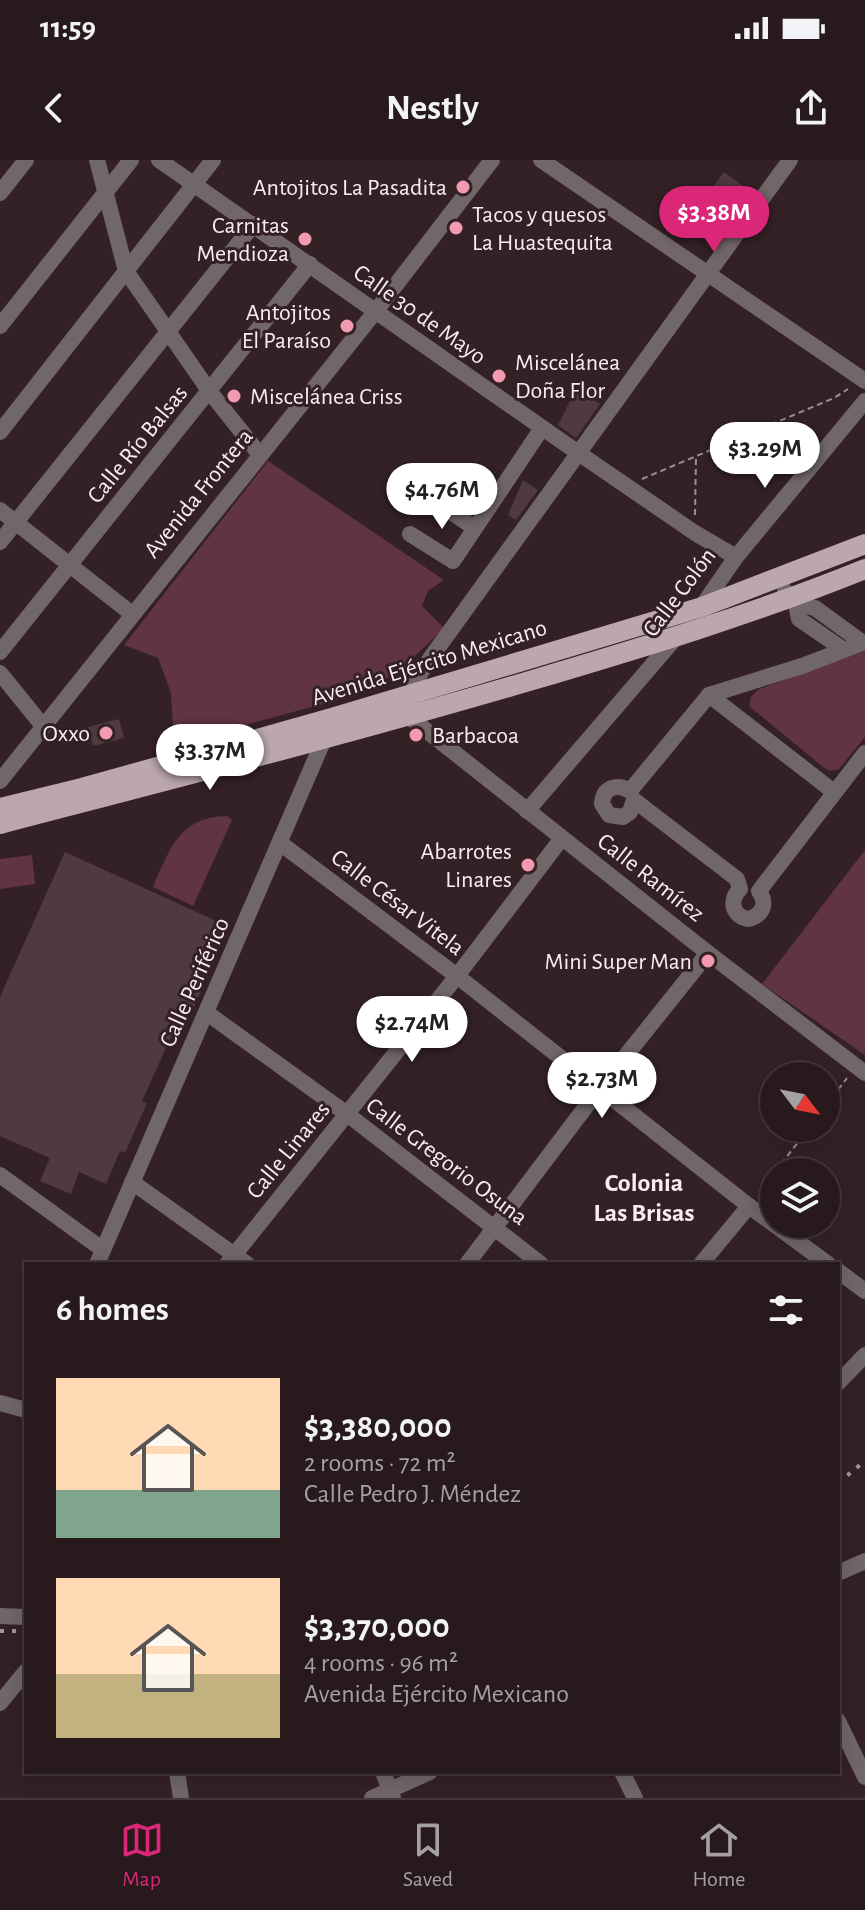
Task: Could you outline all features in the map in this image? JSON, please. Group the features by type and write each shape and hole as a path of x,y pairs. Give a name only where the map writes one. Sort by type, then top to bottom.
{"main road":[{"name":"Avenida Ejército Mexicano","path":"0,808 332,718 702,607 865,544"},
{"name":"Avenida Ejército Mexicano","path":"0,824 326,739 676,638 794,601 865,569"}],"street":[{"path":"0,193 26,160"},
{"path":"97,160 126,271 210,392 260,455"},
{"path":"0,326 131,160"},
{"name":"Calle 30 de Mayo","path":"159,160 625,486 736,557"},
{"path":"0,432 213,160"},
{"name":"Avenida Frontera","path":"0,781 375,312 492,160"},
{"path":"541,160 864,380"},
{"path":"408,716 408,695 432,656 790,160"},
{"path":"0,542 254,224"},
{"name":"Calle Río Balsas","path":"0,652 310,264"},
{"name":"Calle Colón","path":"527,811 702,607 736,557 865,401"},
{"path":"410,534 453,561 542,428"},
{"path":"456,472 495,498"},
{"path":"433,500 475,528"},
{"path":"0,510 132,614"},
{"path":"776,580 794,601 799,619 844,650"},
{"path":"794,601 815,608 864,642"},
{"path":"864,642 709,695 630,791 622,786 611,787 605,792 602,804 609,815 623,817 630,812 634,800 737,879 740,889 733,898 733,909 737,915 749,919 761,913 764,906 764,898 759,891 865,753"},
{"path":"0,673 43,726"},
{"path":"709,695 834,792"},
{"name":"Calle Ramírez","path":"408,716 861,1070"},
{"name":"Calle Periférico","path":"100,1257 326,739 332,718"},
{"name":"Calle Linares","path":"236,1261 562,838"},
{"name":"Calle César Vitela","path":"280,843 825,1262"},
{"path":"469,1262 600,1088 708,953"},
{"name":"Calle Gregorio Osuna","path":"207,1013 347,1114 538,1262"},
{"path":"0,1175 100,1257"},
{"path":"132,1182 236,1261"},
{"path":"703,1262 749,1206"},
{"path":"840,1272 865,1291"},
{"path":"840,1381 865,1355"},
{"path":"0,1403 24,1409"},
{"path":"840,1572 862,1559"},
{"path":"0,1616 24,1617"},
{"path":"0,1703 24,1673"},
{"path":"840,1725 865,1777"},
{"path":"177,1774 181,1798"},
{"path":"384,1774 391,1794"},
{"path":"372,1798 391,1794 426,1774"},
{"path":"623,1774 635,1798"}],"path":[{"path":"625,486 834,398 864,380"},
{"path":"695,533 696,456"},
{"path":"840,1092 861,1070"},
{"path":"785,1158 798,1142"},
{"path":"749,1206 760,1191"}],"shaded area":[{"path":"268,461 444,580 428,591 422,606 444,628 394,673 360,694 174,744 171,693 158,658 124,645"},
{"path":"865,651 865,737 839,769 830,771 823,767 749,706 751,697 759,689"},
{"path":"227,816 232,820 193,906 153,887 171,848 187,829 198,822"},
{"path":"865,850 865,1055 762,984"},
{"path":"32,855 35,884 0,889 0,859"}],"building":[{"path":"724,172 743,186 729,205 710,191"},
{"path":"576,389 600,404 576,438 558,425"},
{"path":"523,480 538,490 516,520 508,515"},
{"name":"Oxxo","path":"119,719 124,738 93,746 88,727"},
{"path":"65,852 223,924 207,957 214,962 193,1009 185,1006 142,1101 147,1103 125,1153 120,1151 106,1184 79,1172 71,1194 40,1181 50,1158 0,1136 0,997"}],"railway":[{"path":"840,1481 865,1461"},
{"path":"0,1631 24,1631"}],"place":[{"name":"Antojitos La Pasadita","path":"463,187"},
{"name":"Tacos y quesos La Huastequita","path":"456,228"},
{"name":"Carnitas Mendioza","path":"305,239"},
{"name":"Antojitos El Paraíso","path":"347,326"},
{"name":"Miscelánea Doña Flor","path":"499,376"},
{"name":"Miscelánea Criss","path":"234,396"},
{"name":"Oxxo","path":"106,733"},
{"name":"Barbacoa","path":"416,735"},
{"name":"Abarrotes Linares","path":"528,865"},
{"name":"Mini Super Man","path":"708,961"}],"district":[{"name":"Colonia Las Brisas","path":"644,1197"}]}
